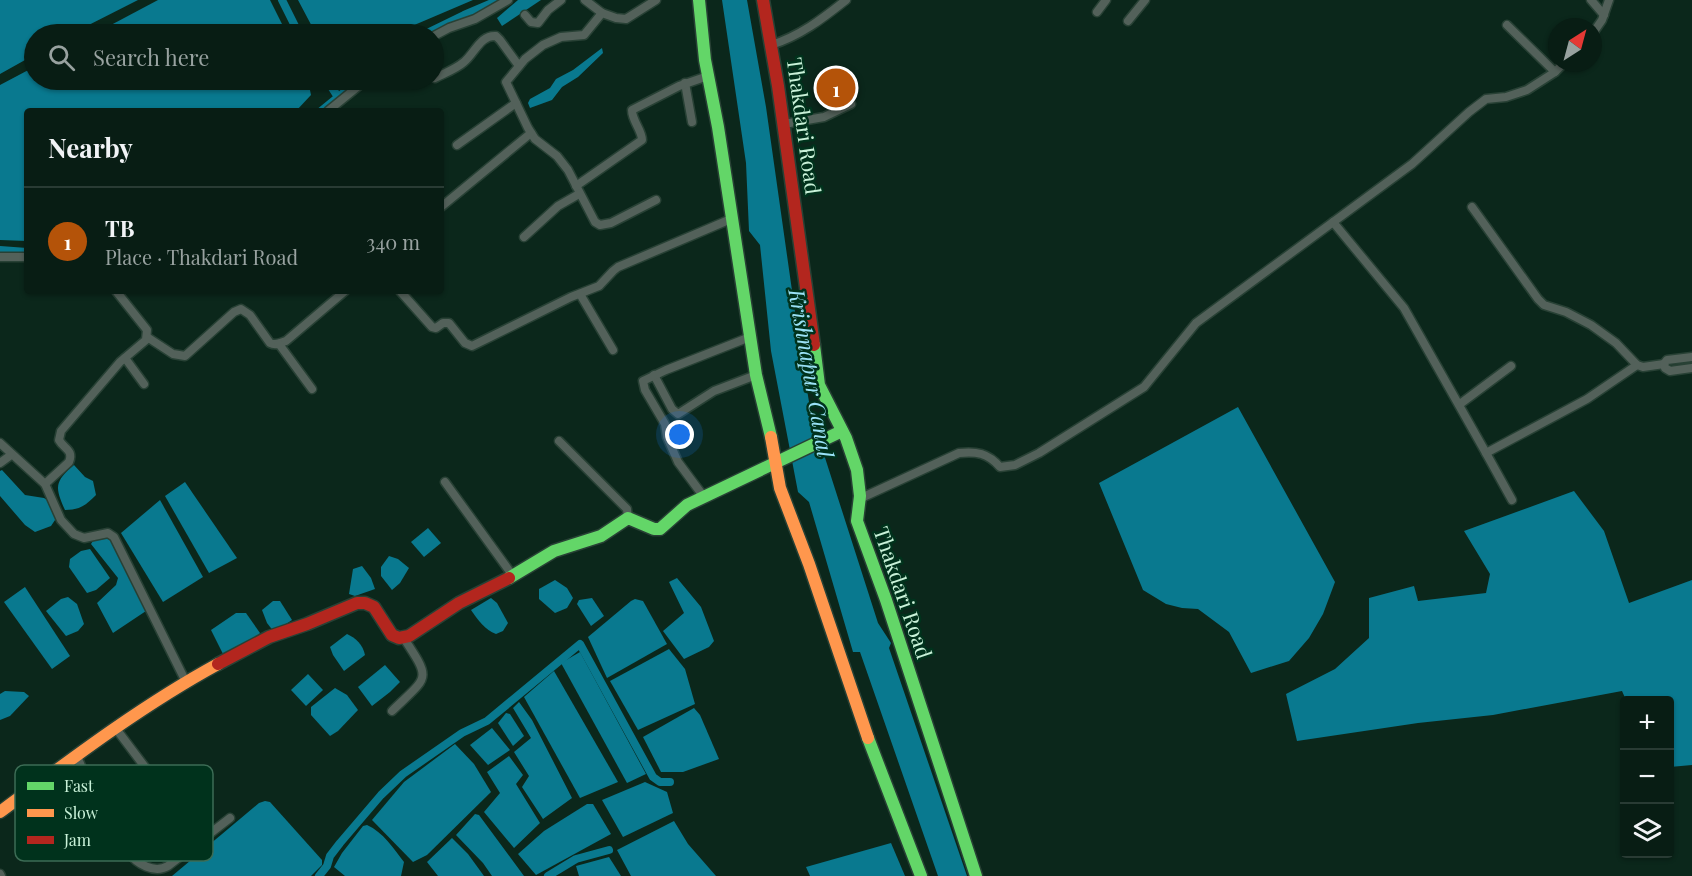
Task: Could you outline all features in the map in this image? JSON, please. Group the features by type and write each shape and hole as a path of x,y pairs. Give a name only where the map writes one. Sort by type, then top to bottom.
{"street":[{"path":"444,31 475,19 508,0"},
{"path":"525,15 531,22 538,23 548,10 561,0"},
{"path":"585,0 602,13 626,19 656,0"},
{"path":"699,0 701,30 756,375 781,460 780,488 809,564 860,718 921,876"},
{"name":"Thakdari Road","path":"763,0 784,124 819,385 836,434 857,470 859,499 857,521 886,600 976,876"},
{"path":"771,45 789,39 814,25 846,0"},
{"path":"1097,12 1106,0"},
{"path":"1128,21 1145,0"},
{"path":"1592,0 1604,15"},
{"path":"1602,18 1609,0"},
{"path":"602,13 584,35 550,40 519,66 506,82 531,133 557,156 568,170 591,216 600,225 611,223 656,200"},
{"path":"1507,25 1548,65"},
{"path":"444,73 461,64 479,44 491,36 496,36 500,40 519,66"},
{"path":"859,499 959,453 973,451 986,454 1000,467 1015,465 1039,453 1144,387 1196,323 1412,164 1451,127 1486,99 1506,97 1527,90 1555,72"},
{"path":"524,237 542,218 642,140 632,110 685,83 708,76"},
{"path":"685,83 692,122"},
{"path":"332,108 354,90"},
{"path":"457,145 516,103"},
{"path":"784,124 824,117 851,104"},
{"path":"444,205 531,133"},
{"path":"1472,207 1544,305 1566,312 1591,325 1616,343 1637,365 1643,367 1664,364 1667,360 1692,357"},
{"path":"403,294 432,327 436,328 443,323 449,323 465,343 472,346 599,286 618,267 731,219"},
{"path":"1333,222 1404,308 1460,404 1512,501"},
{"path":"0,257 24,257"},
{"path":"45,484 69,462 71,454 59,440 61,431 125,358 145,342 147,337 147,330 118,294"},
{"path":"147,337 173,354 185,356 234,312 241,309 250,315 270,343 279,344 286,341 341,294"},
{"path":"580,294 613,350"},
{"path":"704,497 678,462 667,436 665,424 645,390 643,381 750,337"},
{"path":"279,344 312,389"},
{"path":"125,358 144,384"},
{"path":"1664,364 1665,368 1671,371 1692,368"},
{"path":"1486,453 1587,399 1637,365"},
{"path":"1460,404 1511,366"},
{"path":"654,375 672,409 678,414 714,391 756,375"},
{"path":"64,765 186,681 269,637 357,603 374,606 392,634 399,638 409,636 459,603 513,576 554,551 601,536 628,518 654,529 660,529 687,505 836,434"},
{"path":"559,441 620,502 627,510 628,518"},
{"path":"0,443 45,484 57,513 74,534 84,538 108,533 114,537 186,681"},
{"path":"0,463 11,455"},
{"path":"445,482 513,576"},
{"path":"393,711 420,684 423,675 422,666 403,637"},
{"path":"117,730 143,765"},
{"path":"76,757 81,765"},
{"path":"2,806 15,797"},
{"path":"213,831 230,818"},
{"path":"139,861 151,869 162,870 174,861"}],"water":[{"path":"0,0 138,0 91,24 24,24 24,61 0,74"},
{"path":"158,0 270,0 282,24 113,24"},
{"path":"298,0 473,0 417,24 311,24"},
{"path":"518,0 541,0 502,26 497,18"},
{"path":"722,0 747,0 766,107 811,414 878,623 891,643 889,648 967,876 938,876 860,652 853,652 809,502 798,492 771,351 760,245 749,231 746,163"},
{"path":"602,48 603,53 578,77 562,87 552,100 530,108 528,103 530,99 550,88 556,79 573,70"},
{"path":"24,72 24,90 310,90 311,95 299,108 24,108 24,241 0,240 0,85"},
{"path":"1238,407 1335,582 1323,614 1309,638 1289,661 1251,673 1229,632 1198,609 1166,604 1143,590 1099,483"},
{"path":"74,465 85,477 93,481 96,495 82,506 65,510 59,496 58,485"},
{"path":"2,470 25,495 44,498 53,504 57,517 51,526 35,532 25,525 0,496 0,471"},
{"path":"185,482 237,558 209,573 165,496"},
{"path":"1574,491 1604,531 1629,603 1692,580 1692,765 1674,767 1674,696 1624,696 1622,691 1493,715 1418,723 1297,741 1286,694 1335,669 1369,638 1369,598 1414,586 1418,601 1486,593 1490,574 1464,531"},
{"path":"160,500 203,577 163,602 121,533"},
{"path":"428,528 441,543 424,557 411,542"},
{"path":"109,536 149,609 113,633 97,603 116,585 118,578 91,544 94,539"},
{"path":"90,549 110,578 96,590 87,593 69,567 70,559 81,551"},
{"path":"389,556 398,559 409,568 400,583 392,590 381,576 381,567"},
{"path":"362,566 371,578 375,589 355,596 349,594 353,569"},
{"path":"677,578 701,607 714,641 709,647 684,659 663,631 684,613 669,582"},
{"path":"555,580 567,588 573,598 567,608 555,613 539,599 539,589"},
{"path":"25,587 70,656 52,669 4,602"},
{"path":"68,597 77,604 84,624 78,631 66,636 46,611 61,599"},
{"path":"491,598 497,603 508,623 503,631 496,634 485,627 471,610"},
{"path":"592,598 604,616 591,626 577,604 579,600"},
{"path":"635,599 643,601 667,644 607,678 588,637"},
{"path":"273,601 280,601 292,620 274,632 267,623 262,610"},
{"path":"236,613 246,613 260,633 256,640 224,656 211,630"},
{"path":"347,634 359,642 365,655 344,671 330,647"},
{"path":"669,649 685,669 695,704 638,730 610,681"},
{"path":"580,652 646,774 627,783 561,663"},
{"path":"385,665 400,682 372,706 358,687"},
{"path":"554,671 618,782 580,798 524,697"},
{"path":"308,674 323,690 306,706 291,690"},
{"path":"335,688 347,695 358,710 330,736 311,715 311,707"},
{"path":"5,691 24,692 29,696 10,716 0,720 0,694"},
{"path":"519,702 532,720 572,798 543,819 522,787 529,776 514,752 531,738 513,708"},
{"path":"694,708 700,715 719,759 683,772 661,772 643,737"},
{"path":"506,713 510,714 524,736 513,746 498,723"},
{"path":"492,728 510,750 488,765 470,745"},
{"path":"455,744 474,764 491,792 427,855 413,862 372,820 404,782"},
{"path":"509,756 523,775 516,784 540,823 514,848 484,812 500,793 487,772"},
{"path":"645,782 667,792 673,813 623,837 602,800"},
{"path":"270,802 322,860 322,865 311,876 172,876 190,861 213,861 213,842 259,803"},
{"path":"587,804 593,804 611,834 536,875 518,854 544,831"},
{"path":"475,814 479,815 524,876 492,876 483,863 456,835"},
{"path":"674,821 688,844 716,876 631,876 617,850"},
{"path":"367,825 383,836 404,862 401,876 345,876 334,867 363,826"},
{"path":"452,838 468,854 484,876 438,876 427,862"},
{"path":"891,843 905,876 810,876 806,867"},
{"path":"609,857 621,876 579,876 576,866"}],"waterway":[{"path":"282,0 294,24"},
{"path":"444,25 499,0"},
{"path":"333,90 338,97"},
{"path":"325,108 347,90"},
{"path":"0,250 24,252"},
{"path":"319,876 340,843 381,795 403,774 462,733 487,721 580,644 653,777 660,782 670,782"},
{"path":"548,876 576,859 609,850"}],"traffic: fast":[{"path":"699,0 705,60 718,127 756,375 771,437"},
{"path":"814,345 819,385 846,438 857,470 860,496 857,521 886,600 976,876"},
{"path":"509,578 554,551 601,536 628,518 654,529 660,529 687,505 842,431"},
{"path":"868,738 921,876"}],"traffic: slow":[{"path":"771,437 780,488 809,564 868,738"},
{"path":"63,765 161,698 218,664"},
{"path":"0,812 15,801"}],"traffic: jam":[{"path":"763,0 778,86 814,345"},
{"path":"218,664 269,637 357,603 365,603 374,607 392,635 399,638 409,636 459,603 509,578"}],"place":[{"name":"TB","path":"836,88"}],"water label":[{"name":"Krishnapur Canal","path":"811,373"}]}
